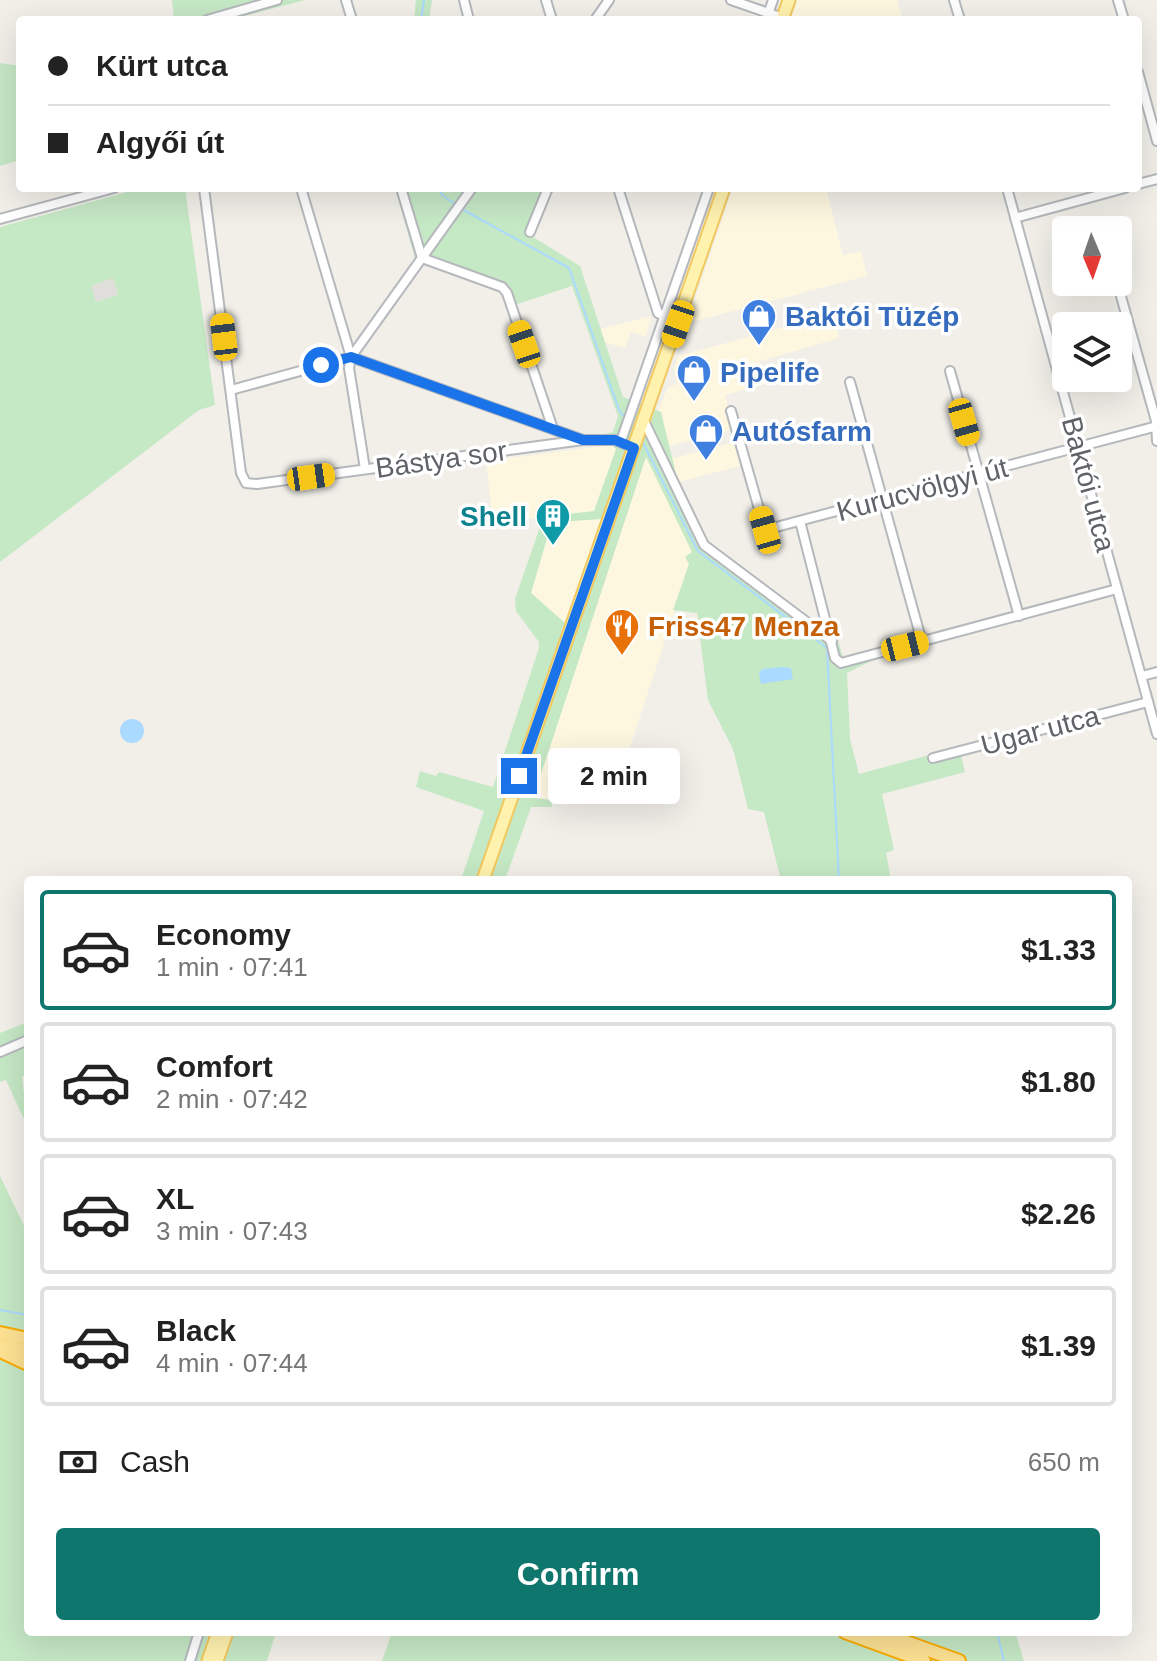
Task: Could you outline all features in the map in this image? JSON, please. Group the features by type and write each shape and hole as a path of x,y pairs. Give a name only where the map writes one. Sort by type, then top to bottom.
{"highway":[{"path":"0,1345 24,1350"},
{"path":"0,1351 24,1362"},
{"path":"856,1636 924,1661"},
{"path":"889,1636 959,1661"}],"main road":[{"path":"484,876 723,192"},
{"path":"208,1661 217,1636"},
{"path":"217,1661 226,1636"}],"street":[{"path":"220,16 277,0"},
{"path":"731,0 767,16 773,0"},
{"path":"250,7 253,16"},
{"path":"1142,87 1157,141"},
{"path":"0,219 99,192"},
{"path":"205,192 231,390 351,357 554,427 583,440"},
{"path":"302,192 351,357"},
{"path":"402,192 422,258"},
{"path":"365,469 349,368 351,357 469,192"},
{"path":"530,232 546,192"},
{"path":"619,192 655,303 663,319 678,324"},
{"path":"621,441 708,192"},
{"name":"Baktói utca","path":"1008,192 1157,734"},
{"path":"1015,218 1091,192"},
{"path":"422,258 502,287 507,293 558,443"},
{"path":"1121,296 1156,426 1157,441"},
{"path":"655,303 669,303"},
{"path":"950,371 1019,616"},
{"path":"850,382 922,642"},
{"name":"Bástya sor","path":"231,390 241,473 246,483 583,440 621,441 635,446"},
{"name":"Kurucvölgyi út","path":"731,411 765,530 1156,426"},
{"path":"643,424 704,545 832,641"},
{"path":"800,521 835,658 848,664 1117,589"},
{"path":"1142,676 1157,672"},
{"name":"Ugar utca","path":"933,758 1148,702"},
{"path":"0,1052 24,1042"},
{"path":"190,1661 198,1636"}],"shaded area":[{"path":"797,0 897,0 902,16 791,16"},
{"path":"732,192 827,192 843,255 861,251 867,276 687,323"},
{"path":"113,278 118,295 96,302 90,286"},
{"path":"833,314 839,338 760,361 765,384 725,395 734,429 667,447 661,412 657,412 668,387 677,384 674,369 678,356"},
{"path":"651,316 646,337 631,332 625,348 603,342 599,329"},
{"name":"Autósfarm","path":"734,442 741,466 678,482 670,459"},
{"path":"610,445 617,448 594,511 493,523 486,461"},
{"path":"646,456 693,552 686,557 690,564 612,802 533,798"},
{"path":"603,518 565,624 531,593 550,528 556,522"}],"green space":[{"path":"172,0 305,0 245,16 174,16"},
{"path":"416,0 432,0 430,16 414,16"},
{"path":"0,63 16,65 16,161 0,166"},
{"path":"127,192 186,192 215,405 199,410 0,562 0,227","holes":["113,278 118,295 96,302 91,286"]},
{"path":"396,192 550,192 533,237 580,266 623,397 661,412 678,482 703,537 829,634 836,633 843,658 928,637 930,644 877,658 847,673 850,739 859,774 959,747 965,772 882,794 894,850 886,853 890,876 780,876 764,812 748,809 733,749 708,700 697,613 673,610 689,564 685,557 692,552 646,457 533,798 552,800 552,807 531,807 506,876 462,876 484,811 416,787 420,771 436,776 439,772 493,787 539,648 539,642 516,611 515,599 540,527 535,518 594,511 616,449 601,435 613,432 618,416 572,286 508,307 503,291 416,262","holes":["602,519 565,623 531,593 550,528 556,522"]},
{"path":"24,1024 24,1119 6,1080 0,1082 0,1033"},
{"path":"0,1176 24,1226 24,1636 275,1636 267,1661 0,1661"},
{"path":"391,1636 1016,1636 1024,1661 382,1661"}],"water":[{"path":"791,668 793,679 761,684 759,673 762,669"},
{"path":"132,719 143,726 144,731 137,742 132,743 121,736 120,731 127,720"}],"waterway":[{"path":"422,16 424,0"},
{"path":"441,192 455,204"},
{"path":"460,208 569,268 619,410 625,418"},
{"path":"641,439 698,551 827,648 839,876"},
{"path":"0,1310 24,1314"},
{"path":"998,1636 1004,1661"}],"place":[{"name":"Baktói Tüzép","path":"759,347"},
{"name":"Pipelife","path":"694,403"},
{"name":"Autósfarm","path":"706,462"},
{"name":"Shell","path":"553,547"},
{"name":"Friss47 Menza","path":"622,657"}],"route":[{"path":"321,365 351,357 552,426 583,440 615,440 634,448 519,776"}]}
